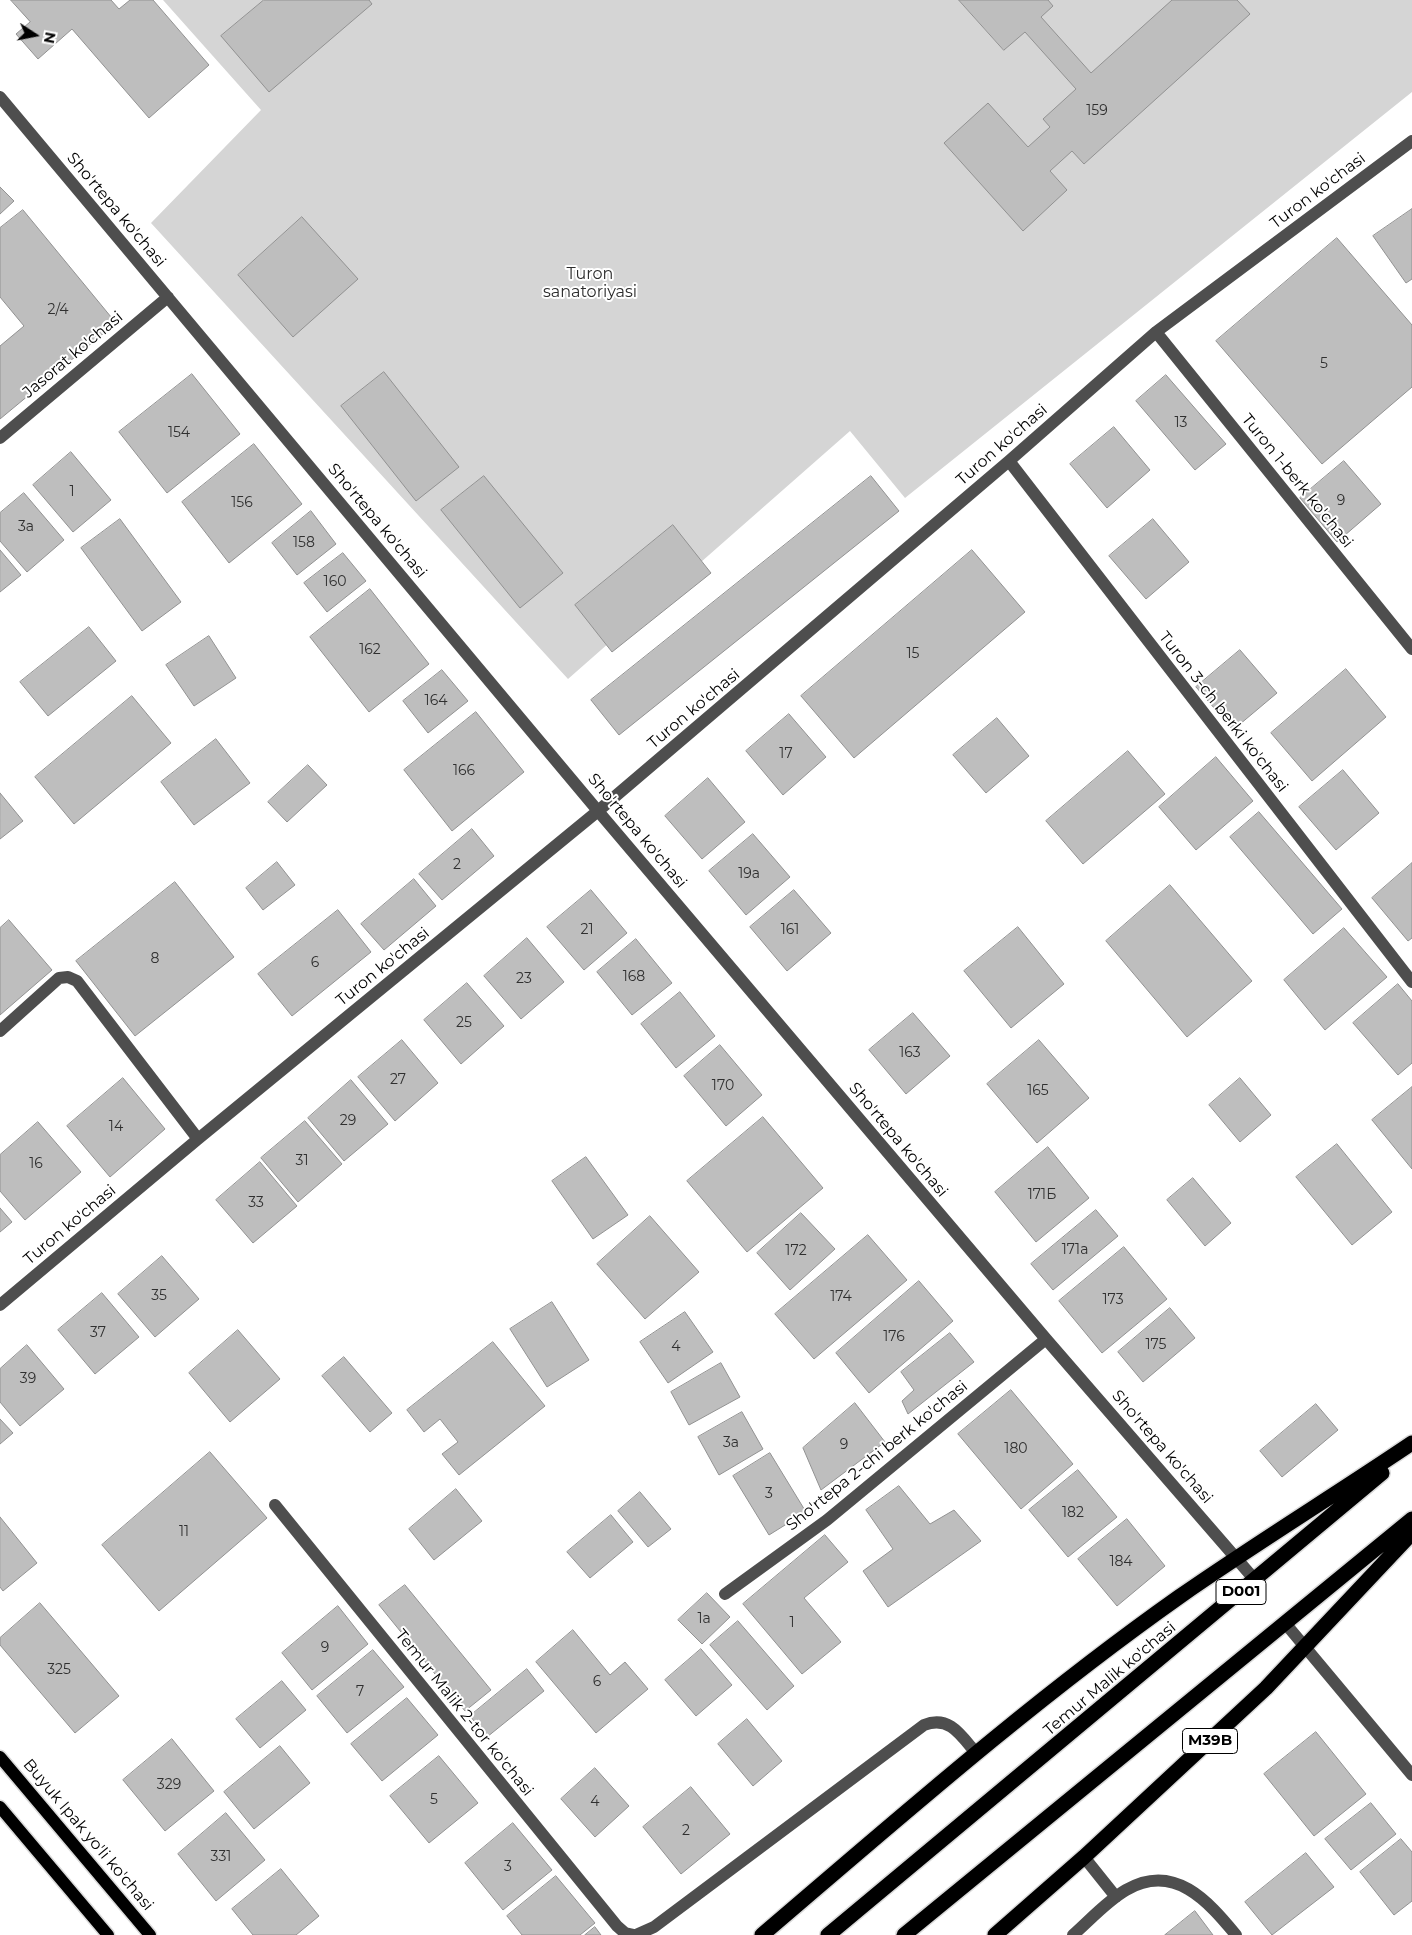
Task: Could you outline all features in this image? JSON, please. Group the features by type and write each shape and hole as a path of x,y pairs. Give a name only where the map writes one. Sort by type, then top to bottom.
{"highway":[{"path":"762,1935 975,1752 1179,1597 1412,1444"},
{"name":"Temur Malik ko'chasi","path":"828,1935 1412,1448"},
{"path":"904,1935 1412,1519"},
{"name":"M39B","path":"994,1935 1084,1857 1266,1688 1412,1533"}],"main road":[{"name":"Buyuk Ipak yo'li ko'chasi","path":"0,1757 150,1935"},
{"path":"0,1807 108,1935"}],"street":[{"name":"Sho'rtepa ko'chasi","path":"0,97 598,812 1046,1339 1255,1580"},
{"name":"Turon ko'chasi","path":"0,1305 198,1139 598,812 1009,461 1156,332 1412,141"},
{"name":"Jasorat ko'chasi","path":"0,438 168,297"},
{"name":"Turon 1-berk ko'chasi","path":"1156,332 1412,649"},
{"name":"Turon 3-ch berki ko'chasi","path":"1009,461 1412,982"},
{"path":"0,1031 59,978 68,977 77,982 198,1139"},
{"name":"Sho'rtepa 2-chi berk ko'chasi","path":"725,1594 827,1520 1046,1339"},
{"name":"Temur Malik 2-tor ko'chasi","path":"275,1505 617,1926 626,1933 635,1935 654,1927 924,1725 933,1722 950,1725 959,1731 975,1752"},
{"path":"1285,1623 1412,1775"},
{"path":"1084,1857 1116,1897"},
{"path":"1073,1935 1116,1897 1128,1889 1155,1881 1170,1882 1183,1886 1209,1904 1236,1935"}],"green space":[{"name":"Turon sanatoriyasi","path":"163,0 1412,0 1412,92 905,498 850,431 568,679 151,223 261,110"}],"building":[{"path":"11,0 111,0 119,9 130,0 153,0 209,65 149,118 72,29 38,59 16,34 30,22"},
{"path":"264,0 369,0 372,4 269,92 221,36"},
{"path":"959,0 1048,0 1053,6 1041,17 1091,73 1172,0 1237,0 1250,14 1084,164 1072,151 1050,171 1067,190 1023,231 944,143 988,103 1028,147 1050,127 1043,119 1076,89 1025,32 1004,50"},
{"path":"0,187 14,201 0,214"},
{"path":"1412,209 1412,279 1406,283 1373,236"},
{"path":"23,210 116,323 0,419 0,346 24,326 0,297 0,228"},
{"path":"302,217 358,279 293,337 238,275"},
{"path":"1337,238 1412,325 1412,387 1322,464 1216,341"},
{"path":"384,372 459,467 416,501 341,406"},
{"path":"192,374 240,434 167,493 119,432"},
{"path":"1166,375 1226,444 1195,470 1136,401"},
{"path":"1114,427 1150,470 1107,508 1070,464"},
{"path":"254,444 302,504 229,563 182,502"},
{"path":"71,452 111,500 73,532 33,485"},
{"path":"1344,461 1381,504 1337,542 1300,498"},
{"path":"484,476 563,573 520,608 441,510"},
{"path":"871,476 899,511 619,735 591,700"},
{"path":"24,493 64,540 27,572 0,541 0,513"},
{"path":"311,511 336,544 297,575 272,543"},
{"path":"120,519 181,602 142,631 81,548"},
{"path":"1153,519 1189,562 1146,599 1109,556"},
{"path":"673,525 711,573 612,652 575,605"},
{"path":"0,550 21,575 0,592"},
{"path":"972,550 1025,612 854,758 801,696"},
{"path":"343,553 366,581 327,612 304,583"},
{"path":"370,589 429,664 369,712 310,637"},
{"path":"89,627 116,661 48,716 20,682"},
{"path":"209,636 236,678 194,706 166,665"},
{"path":"1240,650 1277,693 1233,730 1196,687"},
{"path":"1346,669 1386,717 1312,781 1271,733"},
{"path":"442,670 468,701 428,733 403,701"},
{"path":"132,696 171,743 74,824 35,777"},
{"path":"476,712 524,772 452,831 404,770"},
{"path":"789,714 826,757 783,795 746,751"},
{"path":"997,718 1029,756 986,793 953,755"},
{"path":"216,739 250,783 194,825 161,782"},
{"path":"1128,751 1165,794 1083,864 1046,821"},
{"path":"1216,757 1253,801 1196,850 1159,807"},
{"path":"308,765 327,785 287,822 268,802"},
{"path":"1343,770 1379,813 1336,850 1299,807"},
{"path":"708,778 745,822 702,859 665,816"},
{"path":"0,793 23,821 0,839"},
{"path":"1259,812 1342,909 1313,934 1230,837"},
{"path":"472,829 494,856 442,900 419,874"},
{"path":"753,834 790,877 746,915 709,871"},
{"path":"277,862 295,885 263,910 246,888"},
{"path":"1412,863 1412,938 1408,941 1372,898"},
{"path":"414,879 436,906 384,950 361,924"},
{"path":"175,882 234,957 135,1036 76,961"},
{"path":"1170,885 1252,981 1187,1037 1106,941"},
{"path":"591,890 627,933 584,970 547,927"},
{"path":"794,890 831,933 787,971 750,927"},
{"path":"338,910 371,952 292,1016 258,974"},
{"path":"9,920 52,970 0,1015 0,928"},
{"path":"1018,927 1064,984 1011,1028 964,971"},
{"path":"1344,928 1387,977 1325,1030 1284,980"},
{"path":"527,938 564,982 521,1019 484,976"},
{"path":"636,939 672,983 632,1015 597,972"},
{"path":"467,983 504,1026 461,1064 424,1020"},
{"path":"1398,984 1412,1001 1412,1063 1398,1075 1353,1023"},
{"path":"680,992 715,1036 676,1068 641,1024"},
{"path":"913,1013 950,1056 906,1094 869,1050"},
{"path":"402,1040 438,1083 395,1121 358,1077"},
{"path":"1039,1040 1089,1098 1037,1143 987,1084"},
{"path":"720,1045 762,1095 726,1126 684,1076"},
{"path":"123,1078 165,1129 110,1177 67,1126"},
{"path":"1240,1078 1271,1115 1240,1142 1209,1105"},
{"path":"351,1080 388,1124 344,1161 308,1118"},
{"path":"1412,1087 1412,1169 1372,1120"},
{"path":"763,1117 823,1188 747,1252 687,1181"},
{"path":"305,1121 342,1164 298,1202 261,1158"},
{"path":"38,1122 81,1172 25,1220 0,1191 0,1155"},
{"path":"1337,1144 1392,1212 1352,1245 1296,1177"},
{"path":"1048,1147 1089,1198 1036,1242 995,1192"},
{"path":"586,1157 628,1215 593,1239 552,1181"},
{"path":"260,1162 297,1206 253,1243 216,1200"},
{"path":"1193,1178 1231,1223 1205,1246 1167,1200"},
{"path":"0,1208 12,1222 0,1232"},
{"path":"1096,1210 1118,1236 1053,1290 1031,1264"},
{"path":"801,1213 835,1249 790,1290 757,1253"},
{"path":"650,1216 699,1272 645,1319 597,1264"},
{"path":"868,1235 907,1280 814,1359 775,1314"},
{"path":"1124,1247 1167,1299 1102,1353 1059,1301"},
{"path":"162,1256 199,1299 155,1337 118,1294"},
{"path":"919,1281 953,1321 869,1393 836,1353"},
{"path":"102,1293 139,1337 95,1374 58,1330"},
{"path":"552,1302 589,1360 547,1387 510,1329"},
{"path":"1170,1308 1195,1338 1143,1382 1118,1352"},
{"path":"685,1312 713,1352 668,1383 640,1342"},
{"path":"238,1330 280,1379 230,1422 189,1373"},
{"path":"950,1333 974,1362 908,1414 902,1401 914,1390 901,1372"},
{"path":"493,1342 545,1406 459,1475 442,1454 458,1442 440,1419 424,1432 407,1410"},
{"path":"27,1345 64,1389 20,1426 0,1402 0,1369"},
{"path":"344,1357 392,1413 370,1432 322,1376"},
{"path":"721,1363 740,1397 689,1425 671,1392"},
{"path":"1011,1390 1073,1464 1021,1509 958,1434"},
{"path":"855,1403 885,1442 821,1490 803,1448"},
{"path":"1316,1404 1338,1430 1282,1477 1260,1451"},
{"path":"742,1412 763,1449 719,1475 698,1437"},
{"path":"0,1419 13,1433 0,1444"},
{"path":"210,1452 267,1518 159,1611 102,1545"},
{"path":"770,1453 806,1512 769,1535 733,1476"},
{"path":"1078,1470 1117,1517 1068,1557 1029,1510"},
{"path":"899,1486 930,1524 954,1510 981,1541 888,1607 863,1571 893,1549 866,1510"},
{"path":"456,1489 482,1521 434,1560 409,1529"},
{"path":"640,1492 671,1529 648,1547 618,1511"},
{"path":"611,1515 633,1542 590,1578 567,1552"},
{"path":"0,1517 37,1563 3,1591 0,1587"},
{"path":"1127,1519 1165,1566 1117,1606 1078,1559"},
{"path":"825,1535 848,1562 804,1598 841,1642 802,1674 743,1604"},
{"path":"405,1585 491,1690 465,1711 379,1605"},
{"path":"707,1593 730,1617 702,1644 678,1620"},
{"path":"40,1603 119,1696 75,1733 0,1645 0,1638"},
{"path":"338,1606 368,1644 312,1690 282,1653"},
{"path":"738,1621 794,1686 767,1710 710,1645"},
{"path":"573,1630 610,1675 625,1662 648,1689 596,1733 536,1662"},
{"path":"701,1649 732,1685 696,1716 665,1680"},
{"path":"373,1650 404,1687 347,1733 317,1696"},
{"path":"527,1669 544,1691 487,1737 470,1716"},
{"path":"282,1681 306,1710 260,1748 236,1719"},
{"path":"407,1698 438,1735 382,1781 351,1744"},
{"path":"747,1719 782,1761 753,1786 718,1744"},
{"path":"1316,1732 1366,1794 1314,1836 1264,1774"},
{"path":"172,1739 214,1791 165,1831 123,1780"},
{"path":"280,1746 310,1783 254,1829 224,1792"},
{"path":"439,1756 478,1803 429,1843 390,1796"},
{"path":"595,1768 629,1806 595,1837 561,1799"},
{"path":"691,1787 730,1834 681,1874 643,1827"},
{"path":"1371,1803 1396,1834 1351,1870 1325,1839"},
{"path":"226,1813 265,1860 216,1901 178,1854"},
{"path":"513,1823 552,1870 503,1910 465,1863"},
{"path":"1401,1839 1412,1852 1412,1901 1394,1915 1360,1872"},
{"path":"1306,1853 1334,1887 1272,1935 1245,1902"},
{"path":"281,1869 319,1916 296,1935 253,1935 232,1909"},
{"path":"556,1876 595,1923 580,1935 522,1935 507,1916"},
{"path":"1195,1911 1213,1935 1165,1935"},
{"path":"595,1927 601,1935 585,1935"}]}
